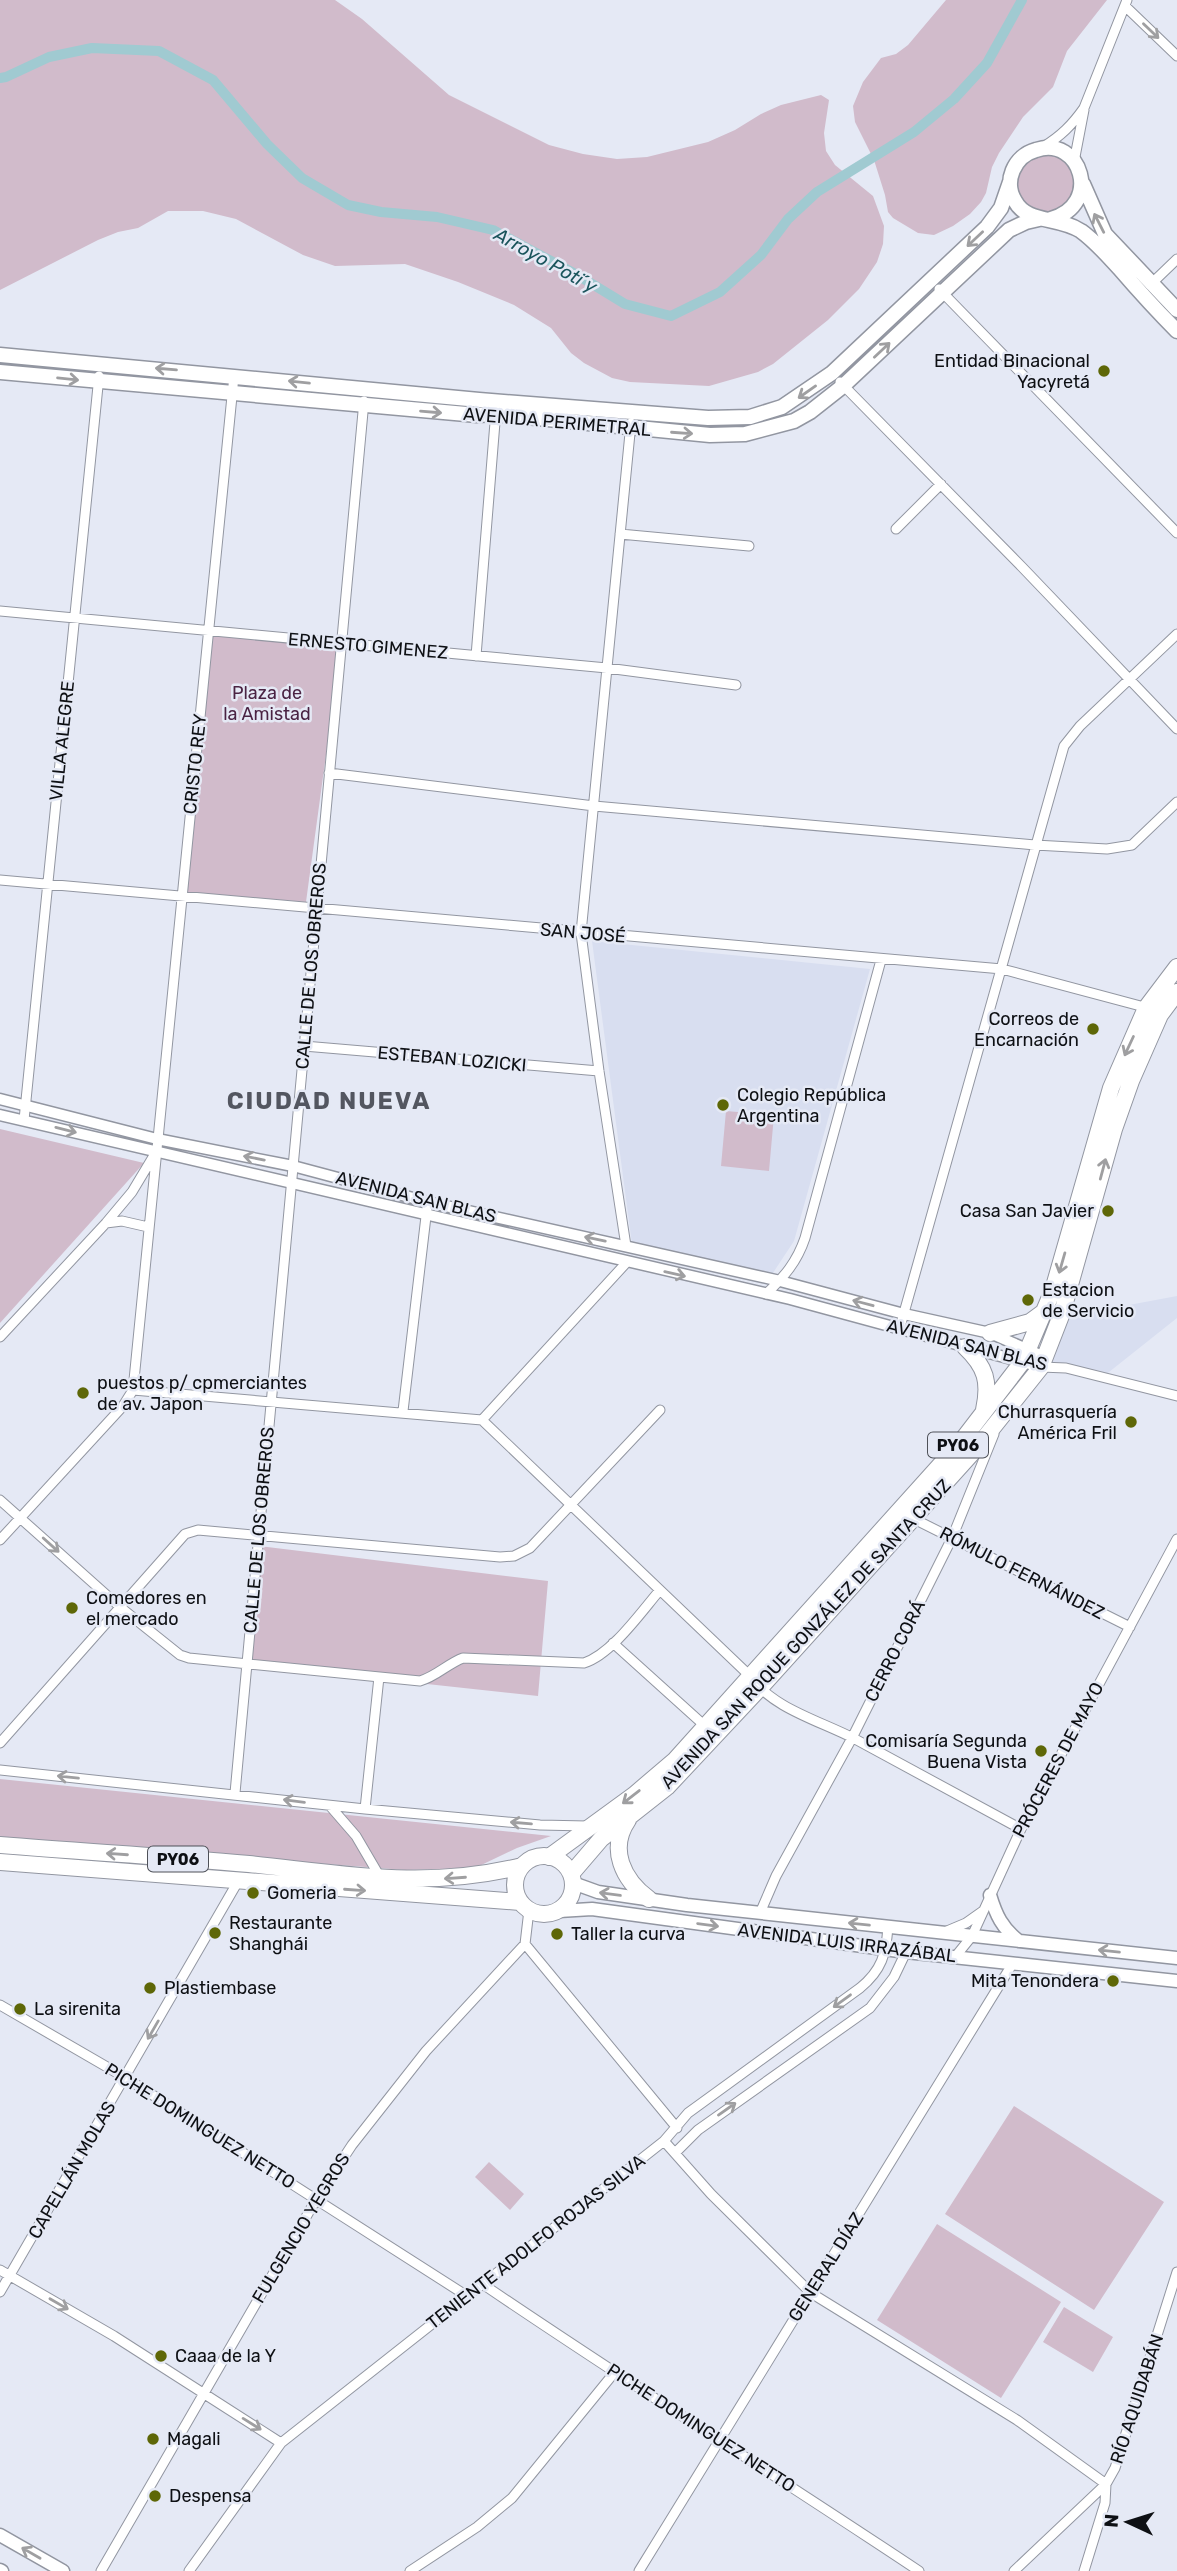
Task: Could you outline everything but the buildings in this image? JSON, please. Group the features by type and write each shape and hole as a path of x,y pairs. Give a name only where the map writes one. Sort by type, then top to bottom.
{"highway":[{"name":"AVENIDA SAN ROQUE GONZÁLEZ DE SANTA CRUZ","path":"572,1879 601,1839 667,1787 983,1415 1026,1356 1045,1311 1087,1179 1111,1088 1177,967"},
{"name":"AVENIDA SAN ROQUE GONZÁLEZ DE SANTA CRUZ","path":"549,1857 634,1795 675,1760 705,1726 755,1683 914,1518 1000,1420 1043,1362 1070,1287 1118,1117 1153,1011 1177,992"},
{"path":"990,1333 1030,1322 1045,1311"},
{"path":"965,1347 978,1359 985,1373 987,1396 983,1415"},
{"path":"634,1812 621,1830 618,1852 625,1873 637,1890 649,1899"},
{"name":"PY06","path":"0,1845 247,1864 380,1879 484,1876 522,1866 534,1858 549,1857"},
{"name":"AVENIDA LUIS IRRAZÁBAL","path":"549,1857 562,1863 572,1879"},
{"name":"AVENIDA LUIS IRRAZÁBAL","path":"0,1862 525,1906 544,1914 559,1911"},
{"path":"522,1866 515,1884 525,1906"},
{"name":"PY06","path":"559,1911 571,1896 572,1879"}],"main road":[{"path":"1177,310 1147,289 1087,236 1069,225 1021,209 1011,192 1010,182 1016,163 1023,156 1041,148 1065,153 1074,162 1105,234 1126,259 1147,289 1177,331"},
{"path":"1045,219 1070,211 1080,193 1082,181"},
{"name":"AVENIDA PERIMETRAL","path":"0,355 632,412 708,418 750,417 782,407 832,373 995,219 1010,182"},
{"name":"AVENIDA PERIMETRAL","path":"0,372 630,429 710,435 766,430 794,421 810,412 843,386 1009,230 1026,222 1045,219"},
{"name":"AVENIDA LUIS IRRAZÁBAL","path":"572,1879 598,1892 649,1899 1177,1958"},
{"path":"990,1895 997,1917 1006,1931 1019,1941"},
{"name":"AVENIDA LUIS IRRAZÁBAL","path":"559,1911 592,1909 906,1952 1177,1981"},
{"path":"0,2535 63,2571"}],"street":[{"path":"1041,148 1060,137 1084,108 1126,3 1177,56"},
{"path":"1074,162 1084,108"},
{"path":"1147,289 1177,259"},
{"path":"931,280 1177,533"},
{"name":"VILLA ALEGRE","path":"24,1120 100,363"},
{"path":"832,373 1177,729"},
{"name":"CRISTO REY","path":"133,1390 234,376"},
{"name":"CALLE DE LOS OBREROS","path":"235,1793 365,389"},
{"path":"476,656 497,399"},
{"path":"626,1245 581,933 632,412"},
{"path":"896,530 941,484"},
{"path":"620,534 749,546"},
{"name":"ERNESTO GIMENEZ","path":"0,611 607,668 736,685"},
{"path":"900,1327 1064,746 1080,726 1177,634"},
{"path":"329,773 594,806 1107,849 1132,845 1177,802"},
{"name":"SAN JOSÉ","path":"0,880 1002,969 1153,1011"},
{"path":"766,1294 780,1281 799,1255 805,1238 881,960"},
{"name":"ESTEBAN LOZICKI","path":"304,1046 599,1071"},
{"name":"AVENIDA SAN BLAS","path":"0,1099 157,1139 293,1166 428,1202 626,1245 990,1333 1026,1356"},
{"name":"AVENIDA SAN BLAS","path":"0,1115 292,1181 766,1294 900,1327 965,1347 1026,1356 1177,1396"},
{"path":"0,1337 106,1223 132,1192 156,1152"},
{"path":"403,1411 428,1202"},
{"path":"106,1223 122,1221 148,1227"},
{"path":"482,1419 626,1262"},
{"path":"0,1540 123,1406 133,1390 482,1419 755,1683 776,1700 1021,1829"},
{"path":"0,1743 185,1534 198,1530 500,1557 514,1556 530,1548 660,1410"},
{"name":"CERRO CORÁ","path":"760,1913 776,1875 852,1738 952,1538 1000,1420"},
{"path":"0,1500 120,1607 180,1655 420,1681 433,1678 450,1663 463,1658 584,1663 595,1660 613,1643 660,1590"},
{"name":"RÓMULO FERNÁNDEZ","path":"914,1518 1130,1627"},
{"name":"PRÓCERES DE MAYO","path":"955,1957 972,1936 1021,1829 1177,1539"},
{"path":"613,1643 705,1726"},
{"path":"365,1809 379,1677"},
{"path":"0,1770 365,1809 540,1825 589,1826"},
{"path":"330,1805 356,1836 380,1879"},
{"name":"CAPELLÁN MOLAS","path":"0,2292 247,1864"},
{"path":"525,1906 525,1944 677,2128"},
{"path":"943,1933 966,1923 985,1910"},
{"name":"TENIENTE ADOLFO ROJAS SILVA","path":"189,2571 281,2443 664,2141 688,2113 875,1976 886,1949 888,1927"},
{"name":"FULGENCIO YEGROS","path":"101,2571 317,2198 352,2145 426,2051 525,1944"},
{"path":"675,2153 698,2130 870,2008 894,1977 906,1952"},
{"name":"GENERAL DÍAZ","path":"639,2571 1013,1963"},
{"name":"PICHE DOMINGUEZ NETTO","path":"0,2006 125,2078 467,2296"},
{"path":"664,2141 711,2194 811,2293 1017,2420 1106,2484 1105,2503 1084,2571"},
{"path":"0,2270 114,2336 281,2443"},
{"name":"RÍO AQUIDABÁN","path":"1014,2571 1106,2484 1115,2468 1177,2272"},
{"name":"PICHE DOMINGUEZ NETTO","path":"484,2285 614,2373 720,2438 919,2571"},
{"path":"410,2571 477,2528 512,2498 614,2373"}],"shaded area":[{"name":"Colegio República Argentina","path":"592,941 870,969 794,1241 767,1282 633,1252"},
{"path":"1177,1296 1177,1318 1104,1376 1049,1361 1070,1316"}],"green space":[{"path":"0,0 335,0 362,19 449,95 549,145 617,159 647,157 708,142 781,105 821,95 829,100 824,133 826,151 835,165 873,196 884,226 883,244 877,262 859,289 828,320 773,364 758,372 709,386 630,382 612,378 571,353 551,328 514,305 458,282 405,264 335,266 303,255 236,219 203,211 168,211 138,228 98,240 0,290"},
{"path":"946,0 1107,0 1067,51 1053,87 1023,117 999,153 981,202 953,226 934,235 918,233 888,212 874,160 855,122 853,106 863,82 881,58 896,54 908,45"},
{"path":"1058,154 1073,169 1074,192 1066,205 1054,213 1032,211 1022,202 1017,190 1019,168 1027,157"},
{"name":"Plaza de la Amistad","path":"208,631 341,644 306,902 184,892"},
{"path":"726,1111 774,1115 769,1171 721,1166"},
{"path":"0,1129 144,1163 0,1323"},
{"path":"259,1546 548,1581 538,1696 251,1665"},
{"path":"0,1779 551,1836 517,1848 475,1868 405,1870 0,1839"},
{"path":"1014,2106 1164,2202 1094,2310 945,2214"},
{"path":"489,2162 524,2194 510,2210 475,2177"},
{"path":"937,2224 1061,2302 1001,2398 877,2320"},
{"path":"1064,2307 1113,2337 1093,2372 1043,2342"}],"waterway":[{"name":"Arroyo Poti´y","path":"0,78 49,57 92,48 159,51 213,80 267,144 302,178 348,205 381,212 437,217 493,230 625,304 671,316 720,292 761,255 788,219 817,192 914,132 954,99 987,63 1022,0"}],"place":[{"name":"Entidad Binacional Yacyretá","path":"1104,371"},
{"name":"Correos de Encarnación","path":"1093,1029"},
{"name":"Colegio República Argentina","path":"723,1105"},
{"name":"Casa San Javier","path":"1108,1211"},
{"name":"Estacion de Servicio","path":"1028,1300"},
{"name":"puestos p/ cpmerciantes de av. Japon","path":"83,1393"},
{"name":"Churrasquería América Fril","path":"1131,1422"},
{"name":"Comedores en el mercado","path":"72,1608"},
{"name":"Comisaría Segunda Buena Vista","path":"1041,1751"},
{"name":"Gomeria","path":"253,1893"},
{"name":"Restaurante Shanghái","path":"215,1933"},
{"name":"Taller la curva","path":"557,1934"},
{"name":"Mita Tenondera","path":"1113,1981"},
{"name":"Plastiembase","path":"150,1988"},
{"name":"La sirenita","path":"20,2009"},
{"name":"Caaa de la Y","path":"161,2356"},
{"name":"Magali","path":"153,2439"},
{"name":"Despensa","path":"155,2496"}],"district":[{"name":"CIUDAD NUEVA","path":"329,1101"}]}
